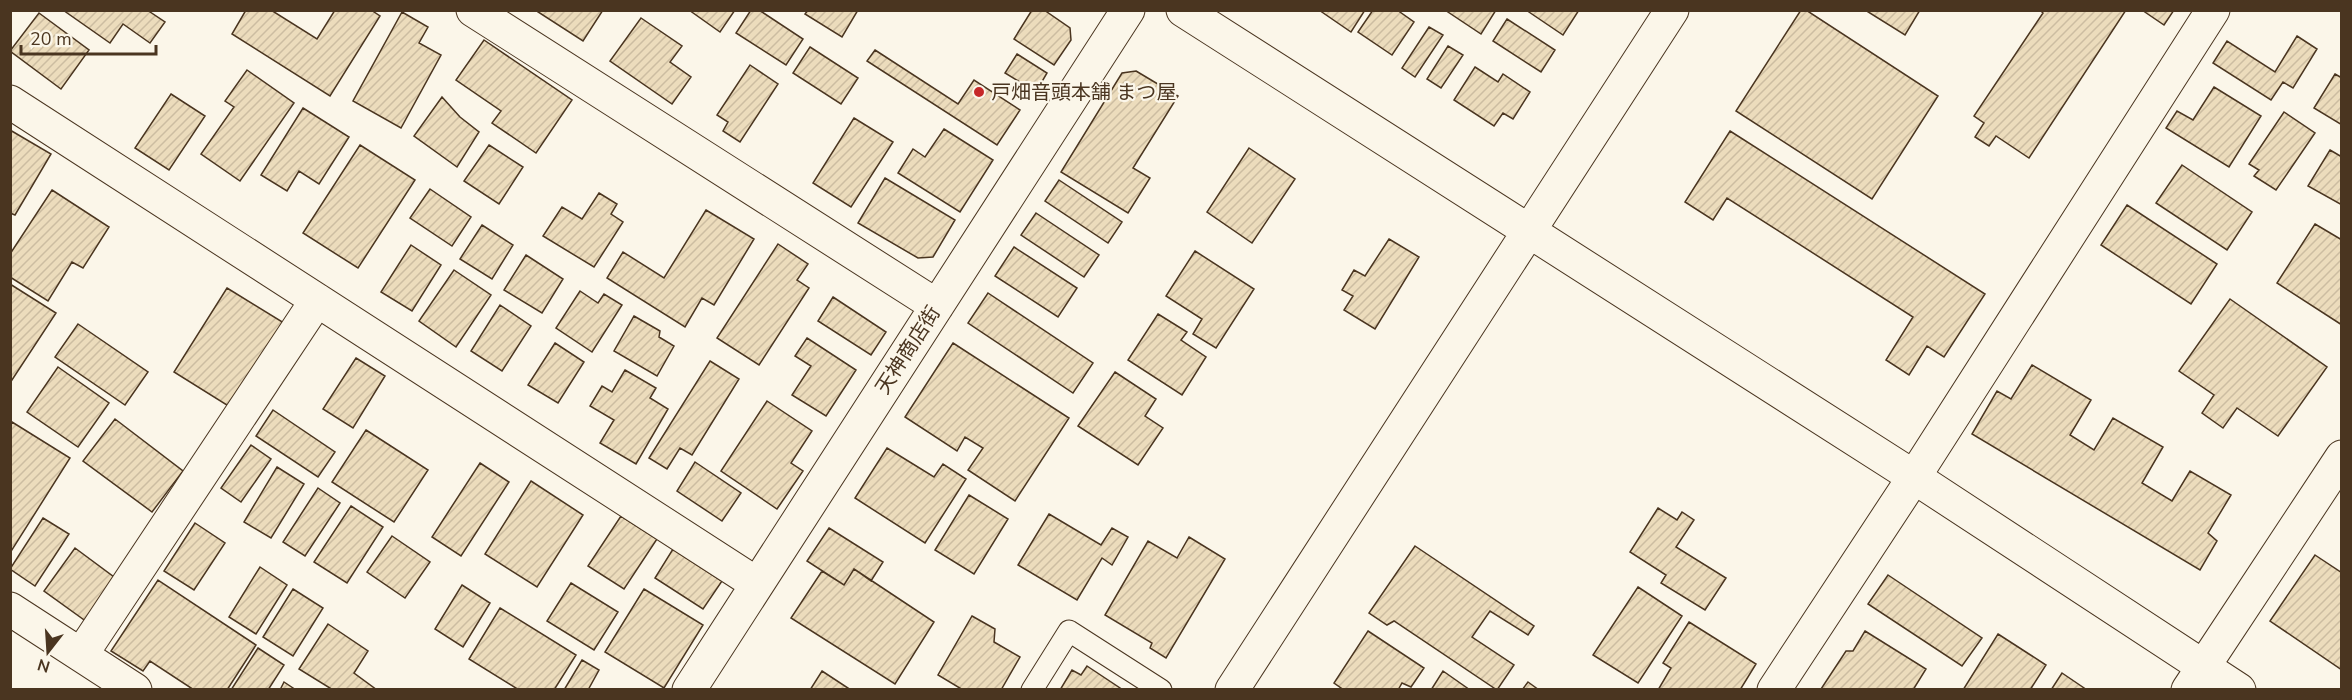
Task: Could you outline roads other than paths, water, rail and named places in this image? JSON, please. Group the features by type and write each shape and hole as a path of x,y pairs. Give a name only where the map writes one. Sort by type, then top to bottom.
{"street":[{"path":"473,10 937,306"},
{"name":"天神商店街","path":"689,690 1128,10"},
{"path":"1183,10 1914,477 2196,678 2238,690"},
{"path":"1232,690 1672,10"},
{"path":"1774,690 1914,477 2213,10"},
{"path":"10,102 757,584"},
{"path":"81,655 317,300"},
{"path":"2196,678 2342,457"},
{"path":"10,609 135,690"}],"lane":[{"path":"1032,690 1069,631 1161,690"}],"place":[{"name":"戸畑音頭本舗 まつ屋","path":"979,92"}]}
